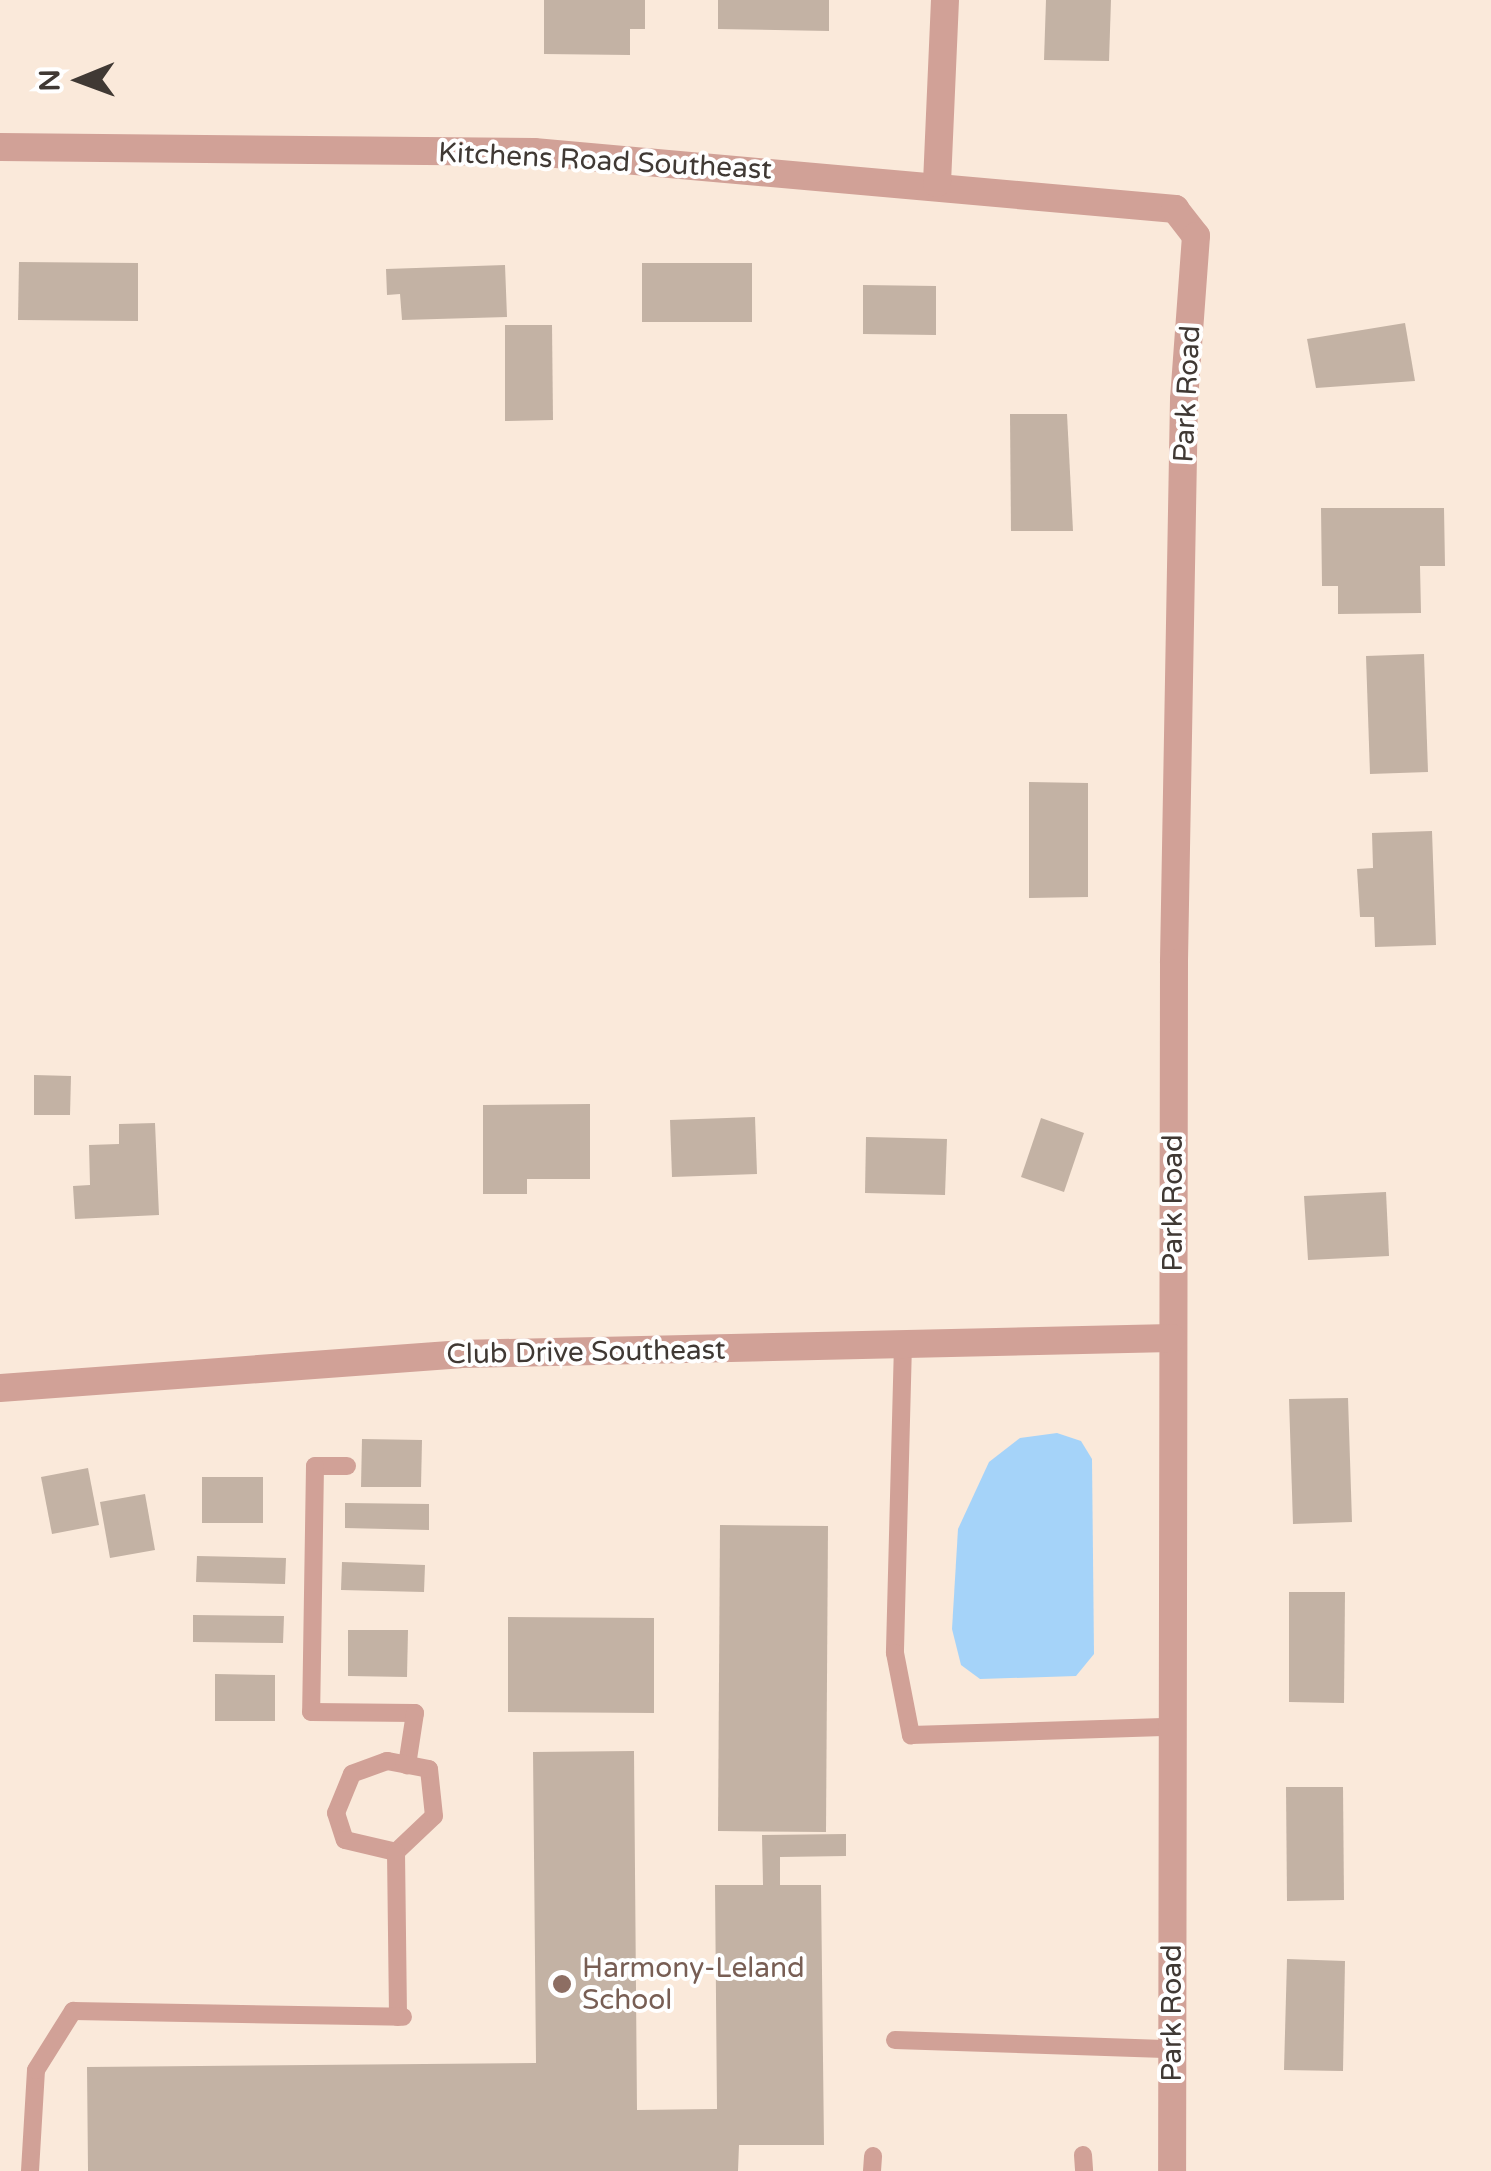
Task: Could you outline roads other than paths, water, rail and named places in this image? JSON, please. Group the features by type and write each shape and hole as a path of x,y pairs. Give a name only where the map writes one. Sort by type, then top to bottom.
{"street":[{"path":"937,183 945,0"},
{"name":"Kitchens Road Southeast","path":"0,146 534,152 937,183 1174,209 1196,236"},
{"name":"Park Road","path":"1172,2171 1172,1338 1184,399 1196,236"},
{"name":"Club Drive Southeast","path":"0,1388 460,1354 1172,1338"}],"lane":[{"path":"903,1344 894,1652 911,1735 1171,1727"},
{"path":"347,1466 315,1466 311,1712 414,1713 407,1765"},
{"path":"30,2171 36,2070 73,2011 400,2017 396,1852 434,1816 429,1769 387,1761 352,1774 336,1813 346,1840 396,1852"},
{"path":"895,2040 1172,2049"}],"water":[{"path":"1057,1433 1081,1441 1092,1459 1094,1654 1076,1676 980,1679 961,1665 952,1629 958,1529 989,1462 1020,1438"}],"place":[{"name":"Harmony-Leland School","path":"562,1984"}]}
